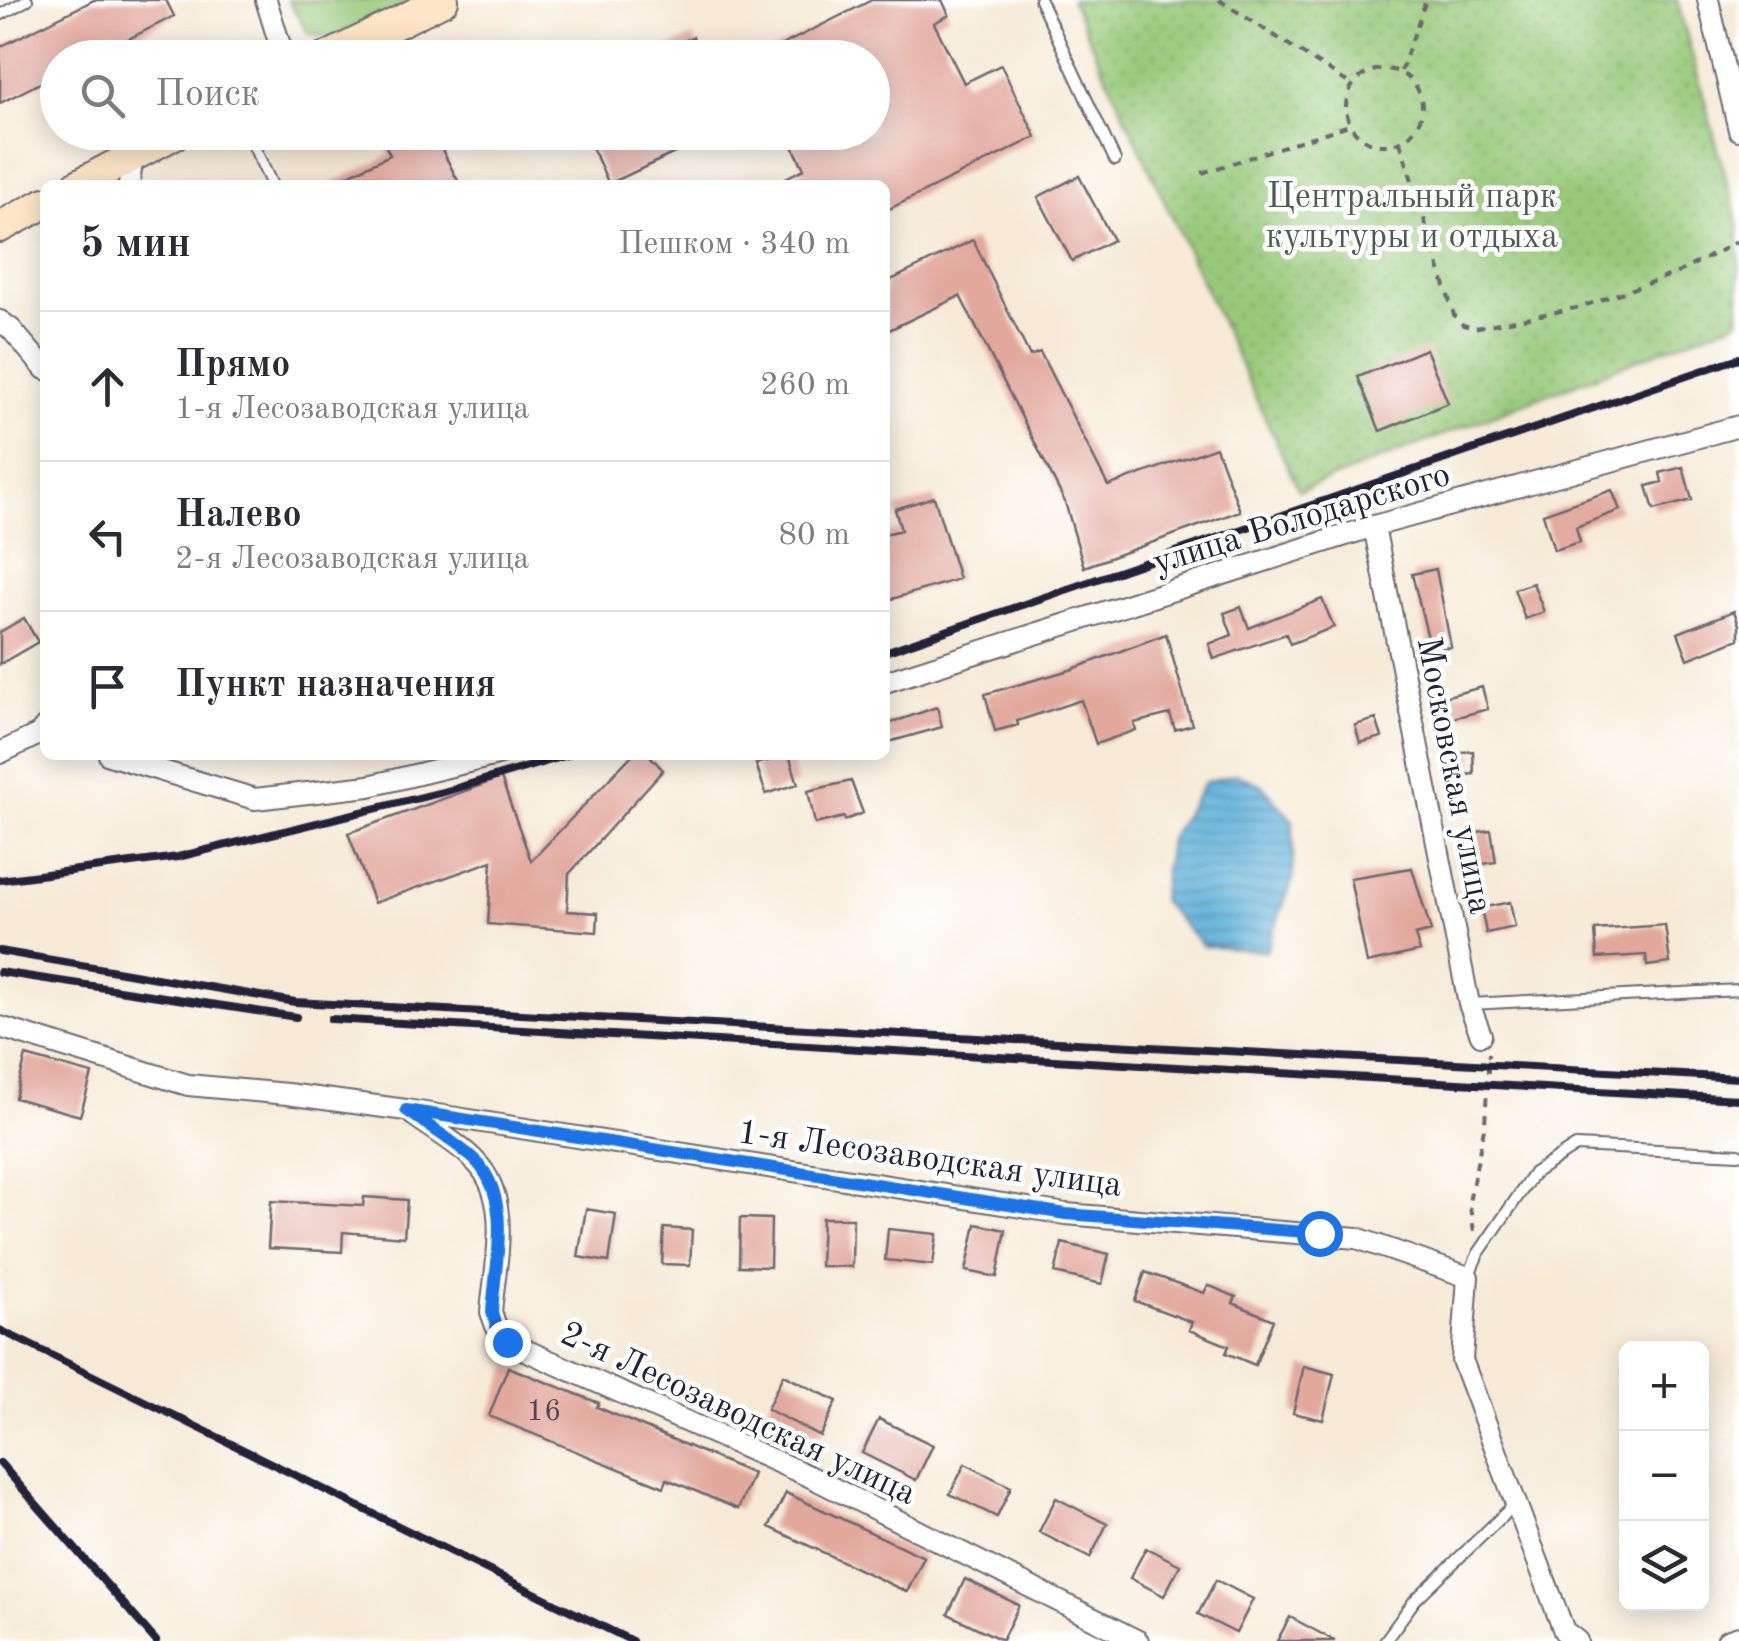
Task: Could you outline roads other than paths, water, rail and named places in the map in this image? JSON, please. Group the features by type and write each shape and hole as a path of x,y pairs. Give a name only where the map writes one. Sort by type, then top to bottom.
{"main road":[{"path":"362,40 443,0"},
{"path":"96,180 131,170 156,150"},
{"path":"0,227 40,206"}],"street":[{"path":"266,0 278,40"},
{"path":"1708,0 1739,130"},
{"path":"0,321 40,363"},
{"name":"улица Володарского","path":"890,680 1374,526 1739,426"},
{"name":"Московская улица","path":"1374,526 1469,1004 1481,1035"},
{"path":"0,753 40,733"},
{"path":"126,760 255,799 369,786 476,760"},
{"name":"1-я Лесозаводская улица","path":"0,1027 188,1085 406,1110 1066,1214 1357,1238 1468,1277"},
{"name":"2-я Лесозаводская улица","path":"406,1110 475,1160 493,1185 499,1206 492,1312 507,1342 811,1477 1138,1641"},
{"path":"1468,1277 1462,1360 1564,1631 1577,1641"},
{"path":"1728,1641 1739,1637"}],"lane":[{"path":"0,14 27,0"},
{"path":"1040,0 1115,160"},
{"path":"255,150 270,180"},
{"path":"1469,1004 1739,990"},
{"path":"1468,1277 1478,1254 1534,1173 1576,1146 1739,1154"},
{"path":"1385,1641 1415,1600 1516,1503"}],"water":[{"path":"1236,774 1262,785 1293,821 1293,879 1266,951 1203,946 1161,901 1169,840 1205,782"}],"railway":[{"path":"890,650 1739,358"},
{"path":"0,880 178,857 447,791 551,760"},
{"path":"0,951 295,1002 1739,1078"},
{"path":"0,972 296,1017"},
{"path":"331,1019 1739,1099"},
{"path":"0,1330 632,1641"},
{"path":"0,1463 156,1641"}],"park label":[{"name":"Центральный парк культуры и отдыха","path":"1412,215"}]}
